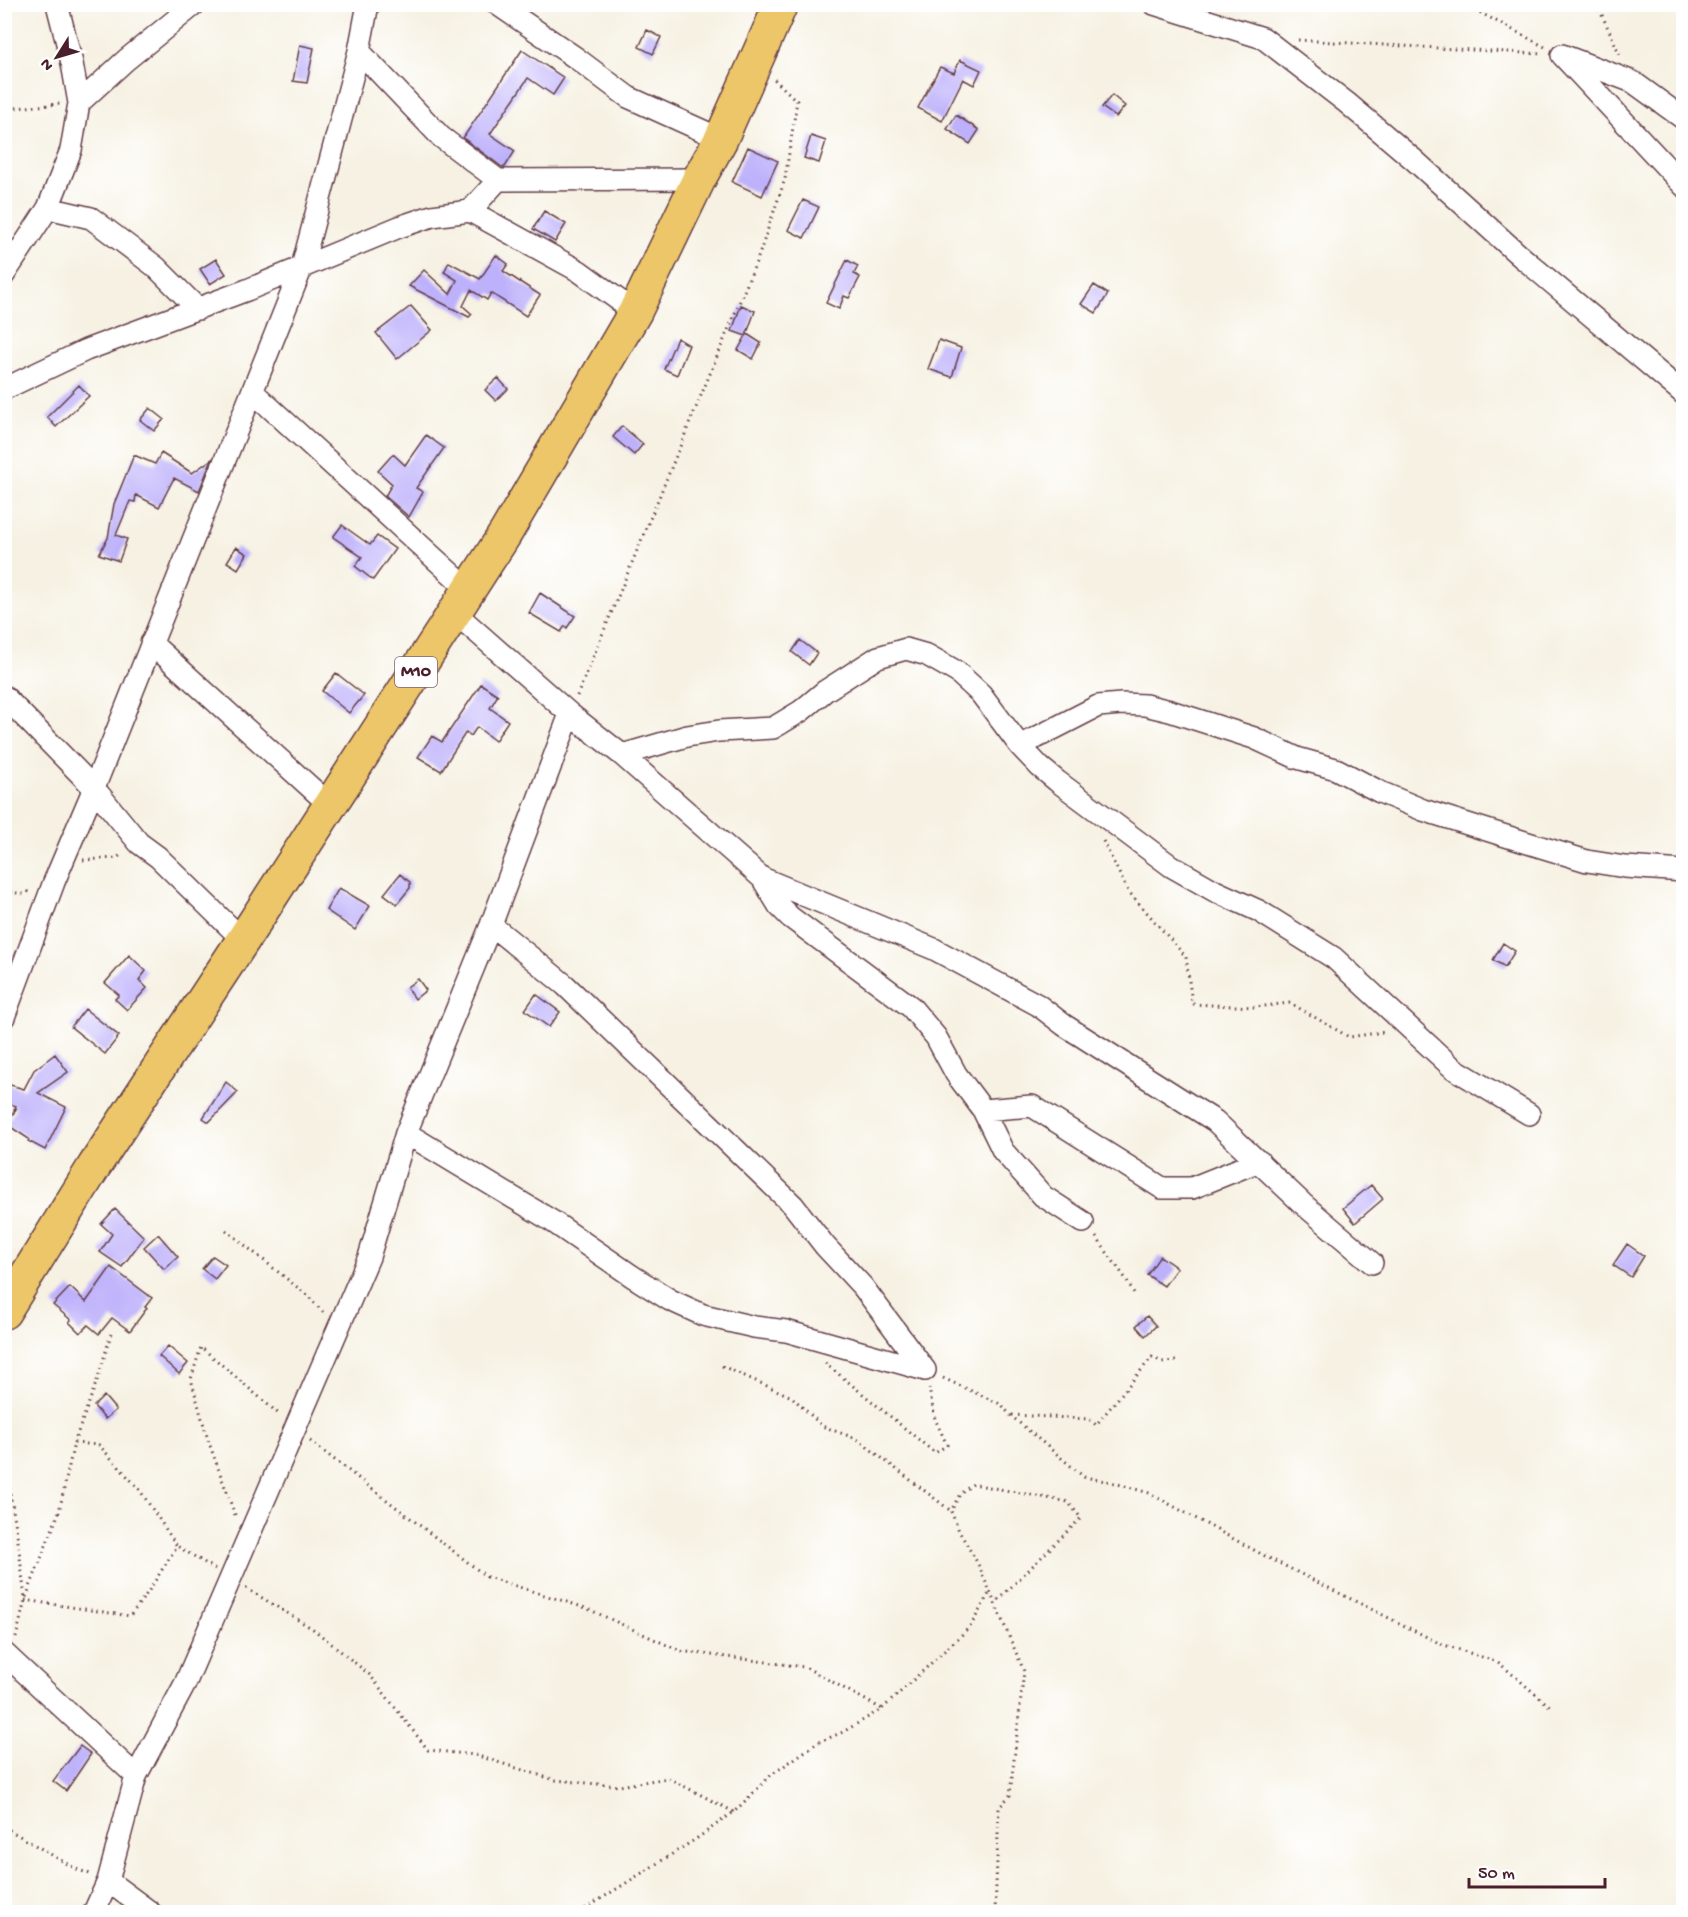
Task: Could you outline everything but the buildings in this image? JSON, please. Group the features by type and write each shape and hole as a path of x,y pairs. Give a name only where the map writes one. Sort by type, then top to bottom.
{"main road":[{"name":"M10","path":"4,1312 95,1165 505,534 635,312 699,179 721,139 781,4"}],"street":[{"path":"4,275 48,208 70,150 79,103 72,63 57,4"},
{"path":"79,103 126,60 195,4"},
{"path":"4,1017 54,882 94,788 302,267 359,51 368,4"},
{"path":"497,4 628,97 721,139"},
{"path":"1154,4 1263,38 1347,102 1518,254 1683,394"},
{"path":"359,51 441,137 498,180 699,179"},
{"path":"1562,56 1633,82 1683,119"},
{"path":"1562,56 1683,186"},
{"path":"470,211 498,180"},
{"path":"48,208 91,218 156,267 198,309"},
{"path":"4,389 86,350 198,309 399,227 432,216 470,211 579,271 635,312"},
{"path":"253,392 570,714 622,755 762,878 779,906 790,917 911,1007 936,1036 956,1074 983,1110 1003,1151 1043,1196 1083,1222"},
{"path":"151,643 330,804"},
{"path":"622,755 687,736 719,731 773,728 878,657 906,649 927,655 957,672 981,694 1020,746 1040,768 1056,781 1171,866 1215,891 1259,911 1335,958 1453,1068 1529,1114"},
{"path":"4,696 94,788 139,843 158,857 243,940"},
{"path":"1020,746 1098,706 1145,705 1254,738 1297,758 1336,769 1380,792 1423,810 1528,843 1587,861 1625,867 1683,871"},
{"path":"94,1912 108,1881 136,1776 185,1684 369,1257 406,1133 491,925 570,714"},
{"path":"762,878 934,949 1038,1005 1064,1025 1215,1121 1303,1204 1372,1263"},
{"path":"491,925 565,985 794,1205 825,1246 863,1287 925,1370"},
{"path":"983,1110 1032,1106 1162,1188 1192,1188 1259,1161"},
{"path":"406,1133 552,1221 670,1299 703,1314 754,1327 786,1331 925,1370"},
{"path":"6,1654 136,1776"},
{"path":"108,1881 150,1912"}],"path":[{"path":"1464,4 1562,56"},
{"path":"1597,4 1633,82"},
{"path":"1263,38 1562,56"},
{"path":"570,714 759,255 785,179 797,100 755,62"},
{"path":"4,109 79,103"},
{"path":"1102,840 1128,891 1186,957 1192,1004 1255,1007 1290,1003 1349,1037 1410,1028"},
{"path":"1083,1222 1106,1250 1134,1293"},
{"path":"226,1230 307,1295 338,1329"},
{"path":"6,1654 16,1639 25,1600 59,1512 74,1443 98,1378 111,1334"},
{"path":"246,1545 208,1440 191,1378 201,1347 296,1429 488,1577 586,1608 680,1651 805,1667 882,1709"},
{"path":"1010,1414 1089,1419 1096,1425 1152,1357 1162,1362 1176,1361"},
{"path":"822,1360 935,1454 947,1445 935,1419 925,1370"},
{"path":"722,1366 792,1397 822,1426 857,1439 951,1511 959,1531 978,1564 1024,1671 1010,1795 999,1808 995,1912"},
{"path":"925,1370 1002,1405 1084,1477 1149,1493 1265,1556 1441,1644 1498,1662 1553,1709"},
{"path":"74,1443 99,1445 139,1489 177,1546 313,1629 370,1675 428,1750 475,1755 555,1780 619,1786 668,1778 734,1812"},
{"path":"4,1458 18,1533 25,1600"},
{"path":"951,1511 960,1494 973,1484 1068,1502 1081,1518 995,1603"},
{"path":"25,1600 130,1616 177,1546"},
{"path":"580,1912 696,1839 734,1812 771,1775 817,1743 843,1732 882,1709 970,1627 990,1592"},
{"path":"4,1827 76,1869 108,1881"}]}
